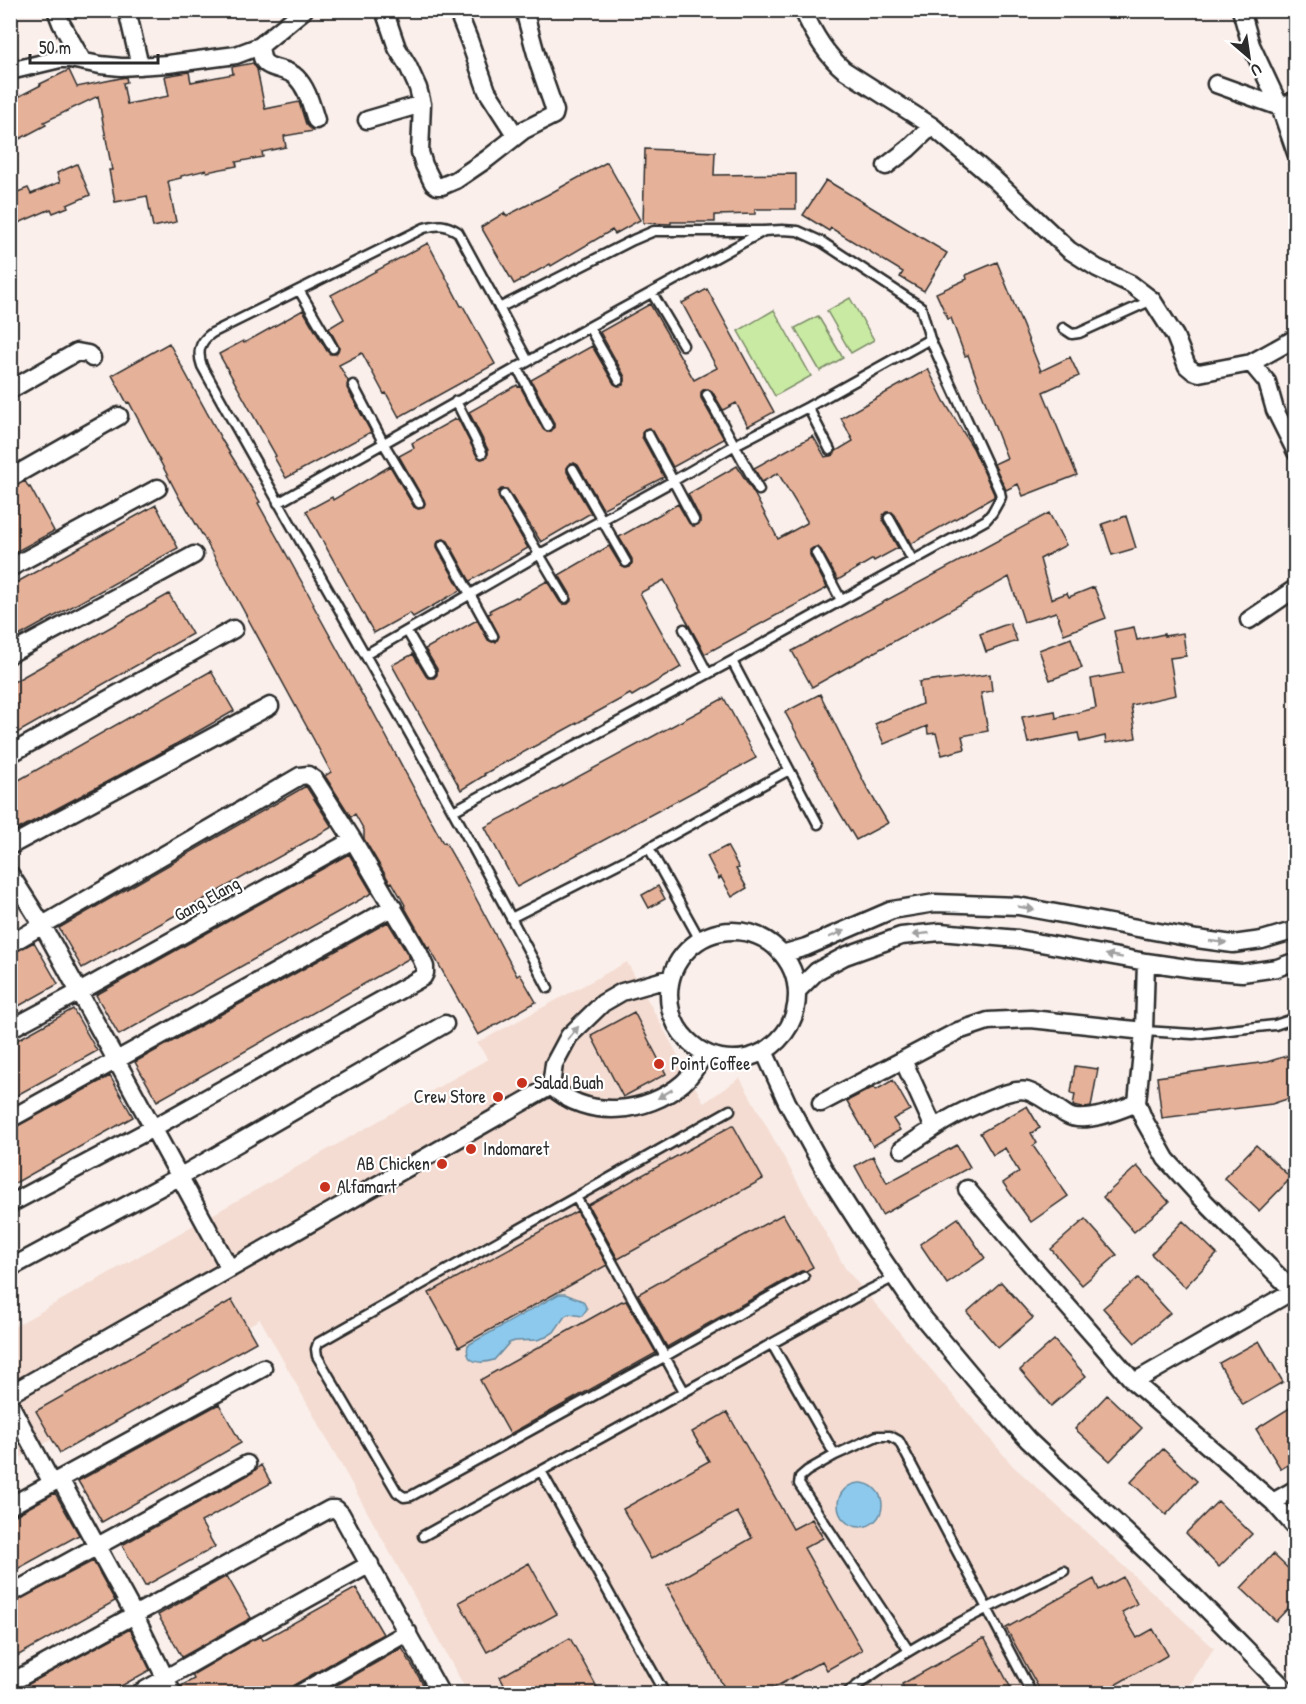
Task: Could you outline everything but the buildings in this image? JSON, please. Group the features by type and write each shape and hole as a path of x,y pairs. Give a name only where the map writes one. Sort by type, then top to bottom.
{"street":[{"path":"56,10 82,60"},
{"path":"127,10 140,66"},
{"path":"10,71 60,59 82,60 100,65 140,66 236,55 260,46 304,10"},
{"path":"384,10 397,48 418,88 422,104 420,152 424,165 433,183 437,186 442,186 462,176 516,136 554,115 555,111 524,10"},
{"path":"457,10 487,91 516,136"},
{"path":"803,10 815,36 844,70 932,126 994,179 1040,225 1070,250 1097,268 1131,284 1152,300 1175,336 1187,366 1193,371 1199,373 1251,363 1296,338"},
{"path":"1241,10 1251,45 1288,104 1296,153"},
{"path":"260,46 263,60 266,63 291,73 297,78 307,92 316,120"},
{"path":"1216,84 1288,104"},
{"path":"367,120 422,104"},
{"path":"886,166 932,126"},
{"path":"10,390 77,352 88,354 92,358"},
{"path":"1251,363 1267,382 1275,410 1296,452"},
{"path":"10,478 119,416"},
{"path":"10,568 158,488"},
{"path":"10,654 194,555"},
{"path":"1249,620 1296,588"},
{"path":"10,754 234,629"},
{"path":"10,846 270,706"},
{"path":"10,944 304,775 308,775 315,780 353,840 425,967 423,977 153,1128 10,1204"},
{"name":"Gang Elang","path":"10,1029 353,840"},
{"path":"10,874 43,926 230,1269"},
{"path":"782,954 815,943 892,910 935,903 1017,906 1233,944 1262,940 1296,930"},
{"path":"10,1119 393,907"},
{"path":"734,931 752,934 769,942 782,954 793,971 797,991 796,1009 789,1026 778,1040 764,1051 750,1057 720,1058 705,1053 690,1043 679,1030 671,1014 668,996 671,978 677,963 687,950 700,940 717,933 734,931"},
{"path":"797,991 817,971 845,956 901,936 940,932 1018,939 1146,962 1242,974 1277,968 1296,961"},
{"path":"1134,1382 1294,1290 1205,1202 1166,1159 1144,1120 1137,1103 1144,1031 1146,962"},
{"path":"551,1086 554,1064 569,1036 597,1008 622,992 671,978"},
{"path":"821,1102 958,1031 988,1021 1031,1019 1144,1031"},
{"path":"10,1269 179,1177 445,1024"},
{"path":"764,1051 787,1102 825,1171 895,1278 927,1322 1028,1440 1195,1597 1290,1694"},
{"path":"551,1086 561,1095 575,1102 600,1109 642,1105 682,1083 705,1053"},
{"path":"903,1060 934,1128"},
{"path":"10,1394 551,1086"},
{"path":"902,1149 951,1116 1010,1092 1026,1091 1070,1117 1093,1117 1137,1103"},
{"path":"967,1189 1134,1382 1273,1502 1296,1528"},
{"path":"10,1506 263,1368"},
{"path":"10,1404 97,1546 134,1614 173,1694"},
{"path":"10,1594 247,1464"},
{"path":"1273,1502 1296,1489"},
{"path":"10,1683 330,1509 336,1509 370,1564 441,1694"},
{"path":"138,1694 370,1564"},
{"path":"299,1694 408,1632"}],"lane":[{"path":"528,361 458,232 440,224 424,228 212,333 199,349 202,366 453,811 548,988"},
{"path":"453,811 732,661 986,520 1001,497 930,339 923,311 917,303 822,242 798,231 654,231 499,308"},
{"path":"278,503 456,401 764,231"},
{"path":"299,290 333,348"},
{"path":"652,293 683,345"},
{"path":"1063,327 1072,333 1079,333 1152,300"},
{"path":"589,327 619,380"},
{"path":"365,655 540,554 930,339"},
{"path":"517,367 548,426"},
{"path":"353,385 419,503"},
{"path":"707,395 759,490"},
{"path":"456,401 482,453"},
{"path":"808,407 830,450"},
{"path":"648,434 694,520"},
{"path":"573,469 626,562"},
{"path":"504,495 565,598"},
{"path":"889,518 912,561"},
{"path":"443,546 493,636"},
{"path":"816,553 841,600"},
{"path":"684,629 708,674"},
{"path":"407,631 431,672"},
{"path":"732,661 818,824"},
{"path":"511,918 650,848 789,771"},
{"path":"650,848 700,940"},
{"path":"1144,1031 1193,1034 1275,1025 1296,1018"},
{"path":"730,1110 318,1344 317,1356 397,1492 404,1497 411,1496 804,1277"},
{"path":"576,1197 684,1391"},
{"path":"423,1536 684,1391 895,1278"},
{"path":"772,1344 835,1455"},
{"path":"909,1652 799,1484 800,1477 807,1471 877,1436 890,1436 899,1441 1032,1694"},
{"path":"541,1471 665,1694"},
{"path":"846,1694 866,1678 986,1608 1064,1571"}],"shaded area":[{"path":"627,962 704,1103 740,1078 845,1268 1013,1466 1214,1648 1191,1683 1172,1693 468,1693 260,1319 11,1463 10,1329 488,1059 477,1043"}],"green space":[{"path":"850,298 874,340 851,353 827,311"},
{"path":"774,310 811,376 775,396 738,331"},
{"path":"818,316 843,358 820,371 795,328"}],"water":[{"path":"559,1294 583,1301 587,1309 582,1316 569,1314 565,1316 554,1332 546,1337 509,1343 494,1360 479,1362 471,1359 467,1351 468,1345"},
{"path":"860,1483 869,1484 876,1489 881,1496 881,1514 876,1521 869,1526 860,1527 851,1526 844,1521 839,1514 838,1505 839,1496 844,1489 851,1484"}],"place":[{"name":"Point Coffee","path":"659,1064"},
{"name":"Salad Buah","path":"522,1083"},
{"name":"Crew Store","path":"498,1097"},
{"name":"Indomaret","path":"471,1149"},
{"name":"AB Chicken","path":"442,1164"},
{"name":"Alfamart","path":"325,1187"}]}
